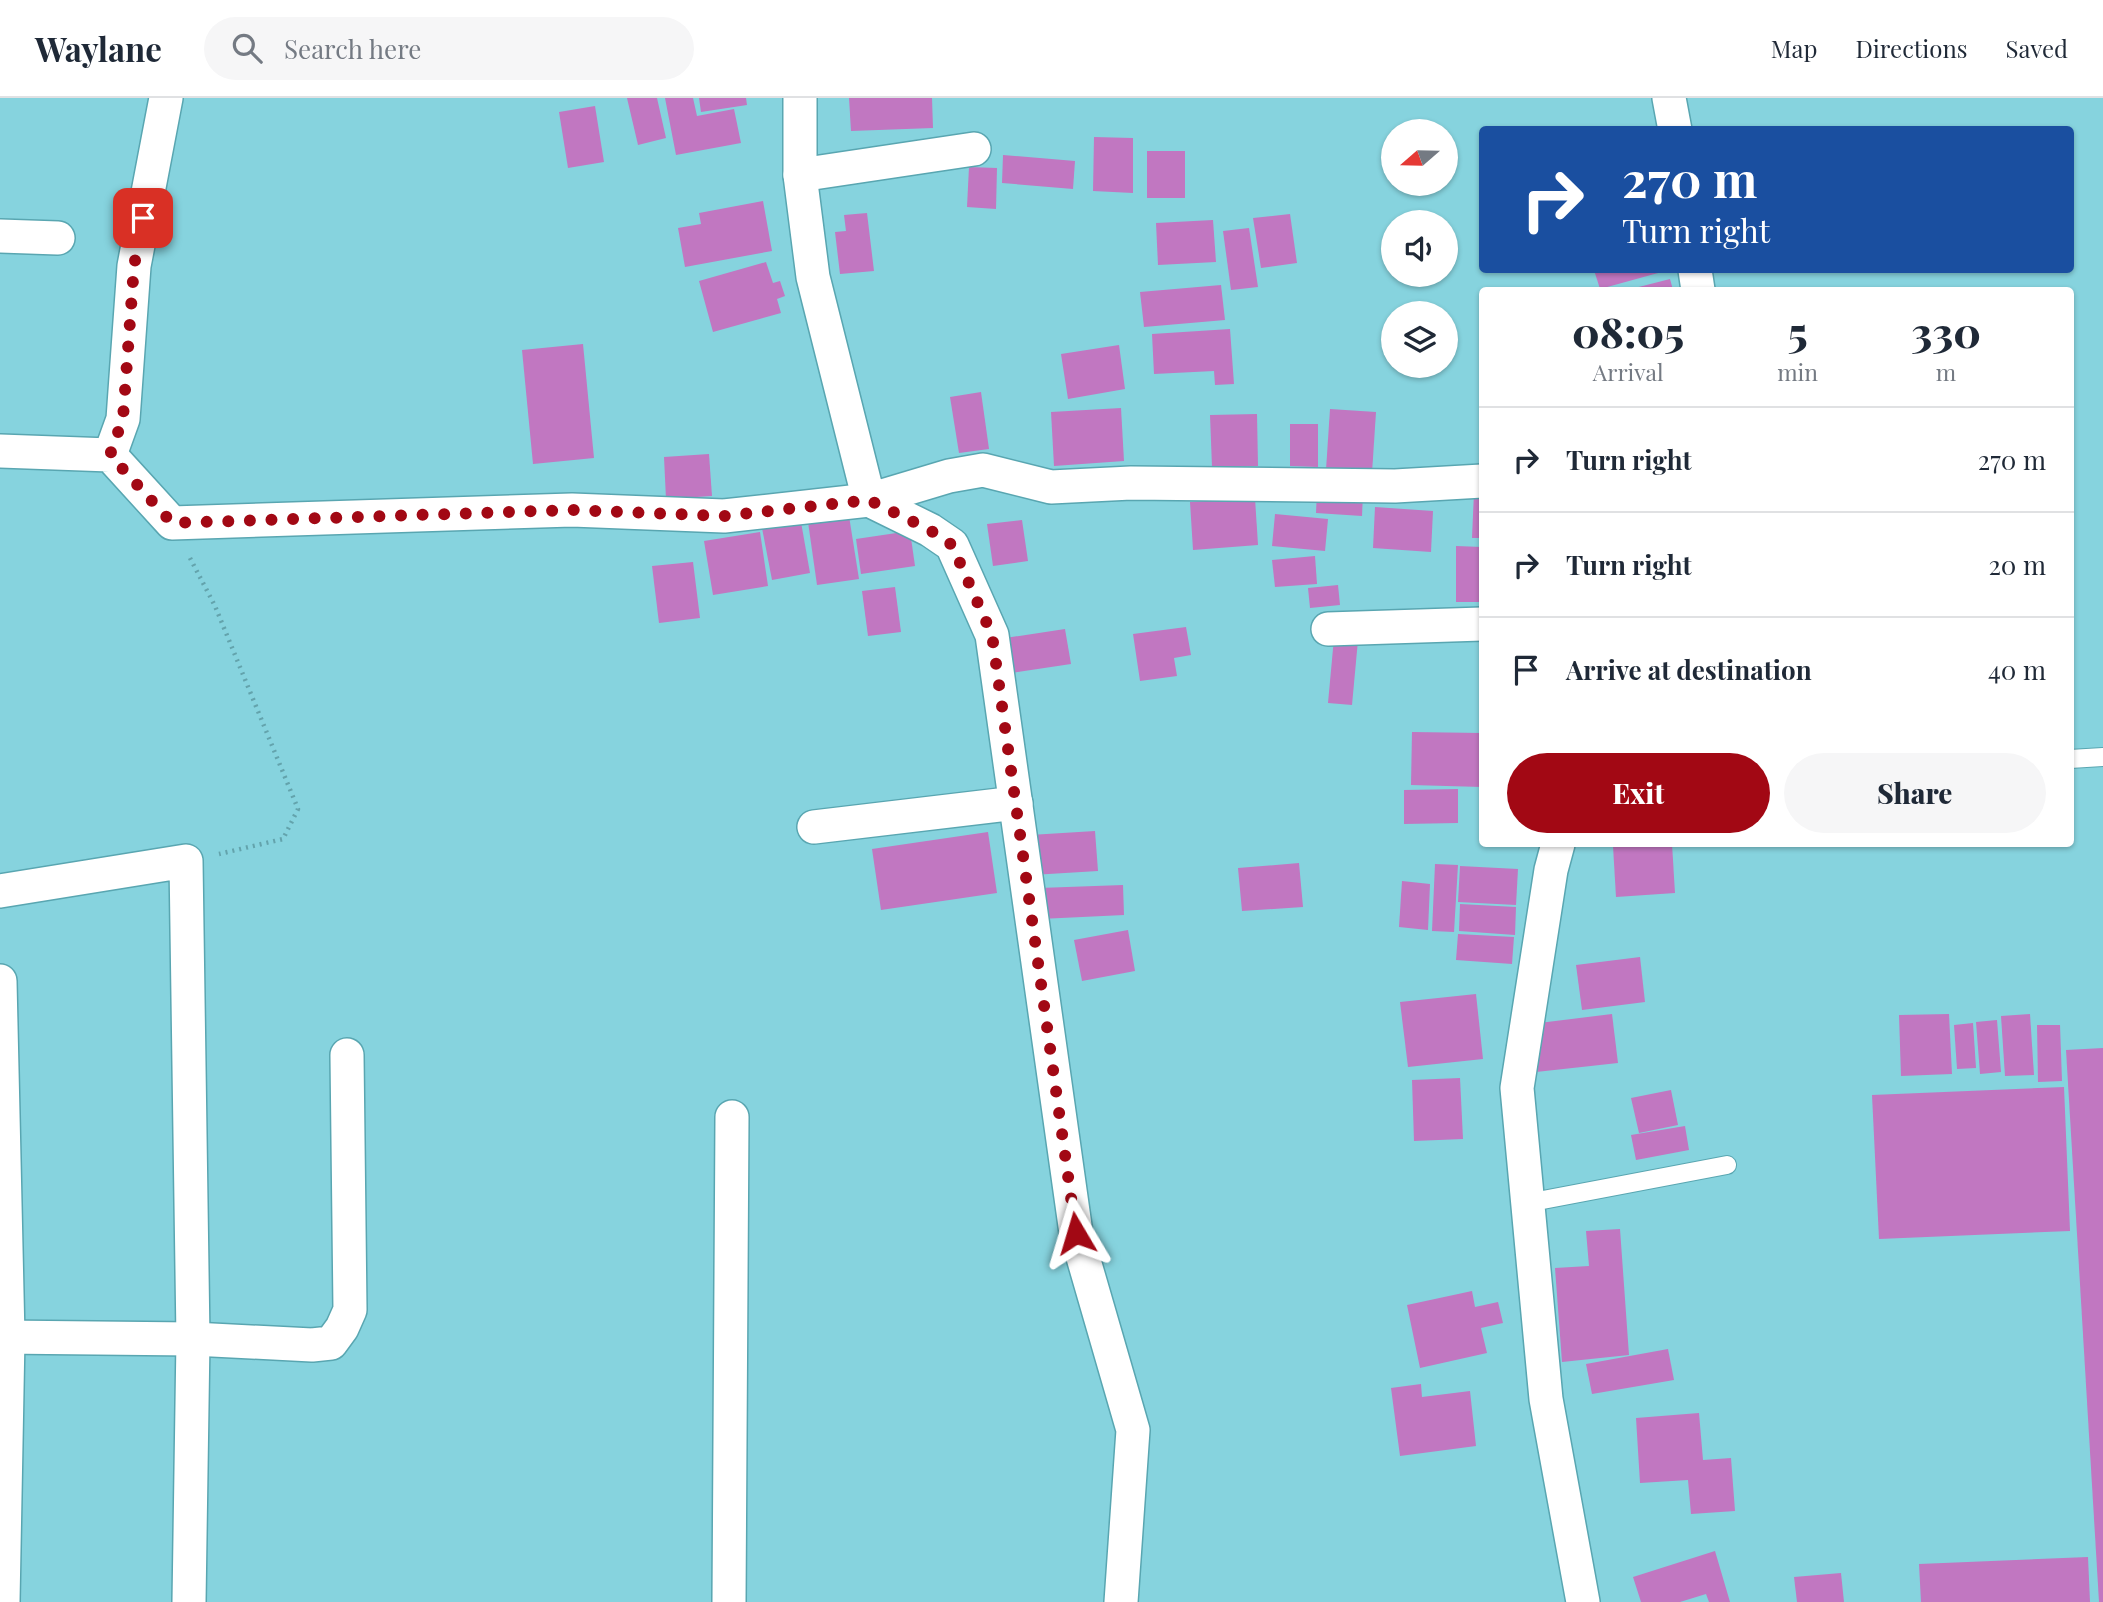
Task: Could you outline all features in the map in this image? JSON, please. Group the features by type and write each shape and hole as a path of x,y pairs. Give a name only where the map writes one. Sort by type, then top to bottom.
{"street":[{"path":"110,455 123,418 134,266 166,98"},
{"path":"800,98 800,175 813,277 869,500 930,530 952,545 992,635 1076,1233 1133,1430 1121,1602"},
{"path":"1669,98 1674,126"},
{"path":"800,175 974,149"},
{"path":"0,236 58,238"},
{"path":"0,451 110,455 172,523 572,510 724,516 869,500 949,476 982,470 1051,487 1130,483 1395,486 1479,481"},
{"path":"1328,629 1479,624"},
{"path":"814,827 1016,803"},
{"path":"1557,847 1551,870 1517,1088 1546,1399 1583,1602"},
{"path":"0,891 186,861 193,1339 189,1602"},
{"path":"0,981 4,1337 3,1602"},
{"path":"4,1337 193,1339 312,1345 331,1343 350,1310 347,1055"},
{"path":"729,1602 732,1117"}],"lane":[{"path":"2074,759 2103,757"},
{"path":"1527,1203 1727,1164"}],"path":[{"path":"172,523 215,606 298,809 283,839 186,861"}],"building":[{"path":"627,98 657,98 666,138 638,145"},
{"path":"665,98 693,98 697,116 734,109 741,143 676,155"},
{"path":"699,98 746,98 747,105 701,112"},
{"path":"849,98 932,98 933,128 851,131"},
{"path":"595,106 604,162 568,168 559,112"},
{"path":"1094,137 1133,138 1133,193 1093,191"},
{"path":"1147,151 1185,151 1185,198 1147,198"},
{"path":"1003,155 1075,161 1073,189 1002,183"},
{"path":"969,167 997,168 996,209 967,207"},
{"path":"763,201 772,251 685,267 678,228 701,224 699,213"},
{"path":"867,213 874,271 840,274 835,232 846,231 844,215"},
{"path":"1290,214 1297,263 1261,268 1253,218"},
{"path":"1213,220 1216,262 1158,265 1156,223"},
{"path":"1249,228 1258,287 1231,290 1223,231"},
{"path":"766,262 773,283 780,281 785,296 777,299 781,313 713,332 699,281"},
{"path":"1595,273 1658,273 1607,287 1599,287"},
{"path":"1670,279 1672,287 1639,287"},
{"path":"1221,285 1225,320 1144,327 1140,292"},
{"path":"1230,329 1234,384 1215,385 1214,371 1154,374 1152,334"},
{"path":"583,344 594,458 533,464 522,350"},
{"path":"1119,345 1125,389 1068,399 1061,354"},
{"path":"981,392 989,449 959,453 950,397"},
{"path":"1121,408 1124,461 1054,466 1051,412"},
{"path":"1330,409 1376,412 1372,473 1326,470"},
{"path":"1257,414 1258,466 1212,467 1210,415"},
{"path":"1290,424 1318,424 1318,467 1290,466"},
{"path":"709,454 712,496 666,499 664,457"},
{"path":"1317,491 1363,493 1362,516 1316,513"},
{"path":"1474,492 1479,493 1479,538 1472,538"},
{"path":"1255,498 1258,545 1193,550 1190,502"},
{"path":"1375,507 1433,511 1431,552 1373,548"},
{"path":"1275,514 1328,519 1325,551 1272,546"},
{"path":"849,516 859,579 817,585 808,522"},
{"path":"1022,520 1028,561 993,566 987,524"},
{"path":"801,522 810,573 772,580 762,528"},
{"path":"910,531 915,566 861,574 856,539"},
{"path":"760,532 768,586 713,595 704,541"},
{"path":"1456,546 1479,547 1479,602 1456,602"},
{"path":"1315,556 1317,584 1275,587 1272,560"},
{"path":"693,562 700,618 659,623 652,566"},
{"path":"1338,585 1340,605 1310,608 1308,588"},
{"path":"895,587 901,632 868,636 862,591"},
{"path":"1186,627 1191,655 1174,658 1177,676 1140,681 1133,634"},
{"path":"1065,629 1071,664 1005,674 999,639"},
{"path":"1334,638 1358,640 1352,705 1328,703"},
{"path":"1412,732 1479,733 1479,787 1411,785"},
{"path":"1458,789 1458,823 1404,824 1404,790"},
{"path":"1095,831 1098,871 1032,875 1030,835"},
{"path":"988,832 997,893 881,910 872,849"},
{"path":"1613,847 1672,847 1675,893 1616,897"},
{"path":"1299,863 1303,907 1242,911 1238,868"},
{"path":"1435,864 1458,865 1454,932 1432,931"},
{"path":"1460,866 1518,869 1516,905 1458,902"},
{"path":"1402,881 1430,884 1428,930 1399,927"},
{"path":"1123,885 1124,915 1040,919 1039,888"},
{"path":"1460,904 1516,907 1515,935 1459,931"},
{"path":"1128,930 1135,971 1082,981 1074,940"},
{"path":"1458,934 1514,937 1512,964 1456,960"},
{"path":"1640,957 1645,1002 1582,1010 1576,965"},
{"path":"1476,994 1483,1059 1408,1067 1400,1002"},
{"path":"1612,1014 1618,1063 1536,1072 1531,1024"},
{"path":"1949,1014 1952,1074 1901,1076 1899,1015"},
{"path":"2030,1014 2034,1075 2005,1076 2001,1016"},
{"path":"1997,1020 2001,1072 1980,1074 1976,1022"},
{"path":"1973,1023 1976,1068 1957,1069 1954,1025"},
{"path":"2037,1025 2060,1025 2062,1081 2038,1082"},
{"path":"2103,1048 2103,1602 2099,1602 2066,1050"},
{"path":"1460,1078 1463,1139 1414,1141 1412,1080"},
{"path":"2064,1087 2070,1231 1879,1239 1872,1095"},
{"path":"1671,1090 1678,1125 1639,1133 1631,1098"},
{"path":"1685,1126 1689,1150 1636,1160 1631,1135"},
{"path":"1620,1229 1629,1355 1562,1362 1555,1268 1589,1266 1586,1231"},
{"path":"1472,1291 1475,1307 1498,1302 1503,1323 1481,1328 1487,1353 1420,1368 1407,1305"},
{"path":"1668,1349 1674,1380 1592,1394 1586,1364"},
{"path":"1421,1384 1422,1397 1470,1391 1476,1446 1400,1456 1391,1388"},
{"path":"1699,1413 1703,1460 1731,1458 1735,1511 1691,1514 1688,1480 1640,1483 1636,1418"},
{"path":"1715,1551 1730,1602 1709,1602 1706,1594 1680,1602 1641,1602 1633,1577"},
{"path":"2088,1557 2090,1602 1921,1602 1919,1564"},
{"path":"1841,1573 1844,1602 1797,1602 1794,1577"}],"route":[{"path":"143,218 134,266 123,418 110,455 172,523 572,510 724,516 869,500 930,530 952,545 992,635 1076,1233"}]}
